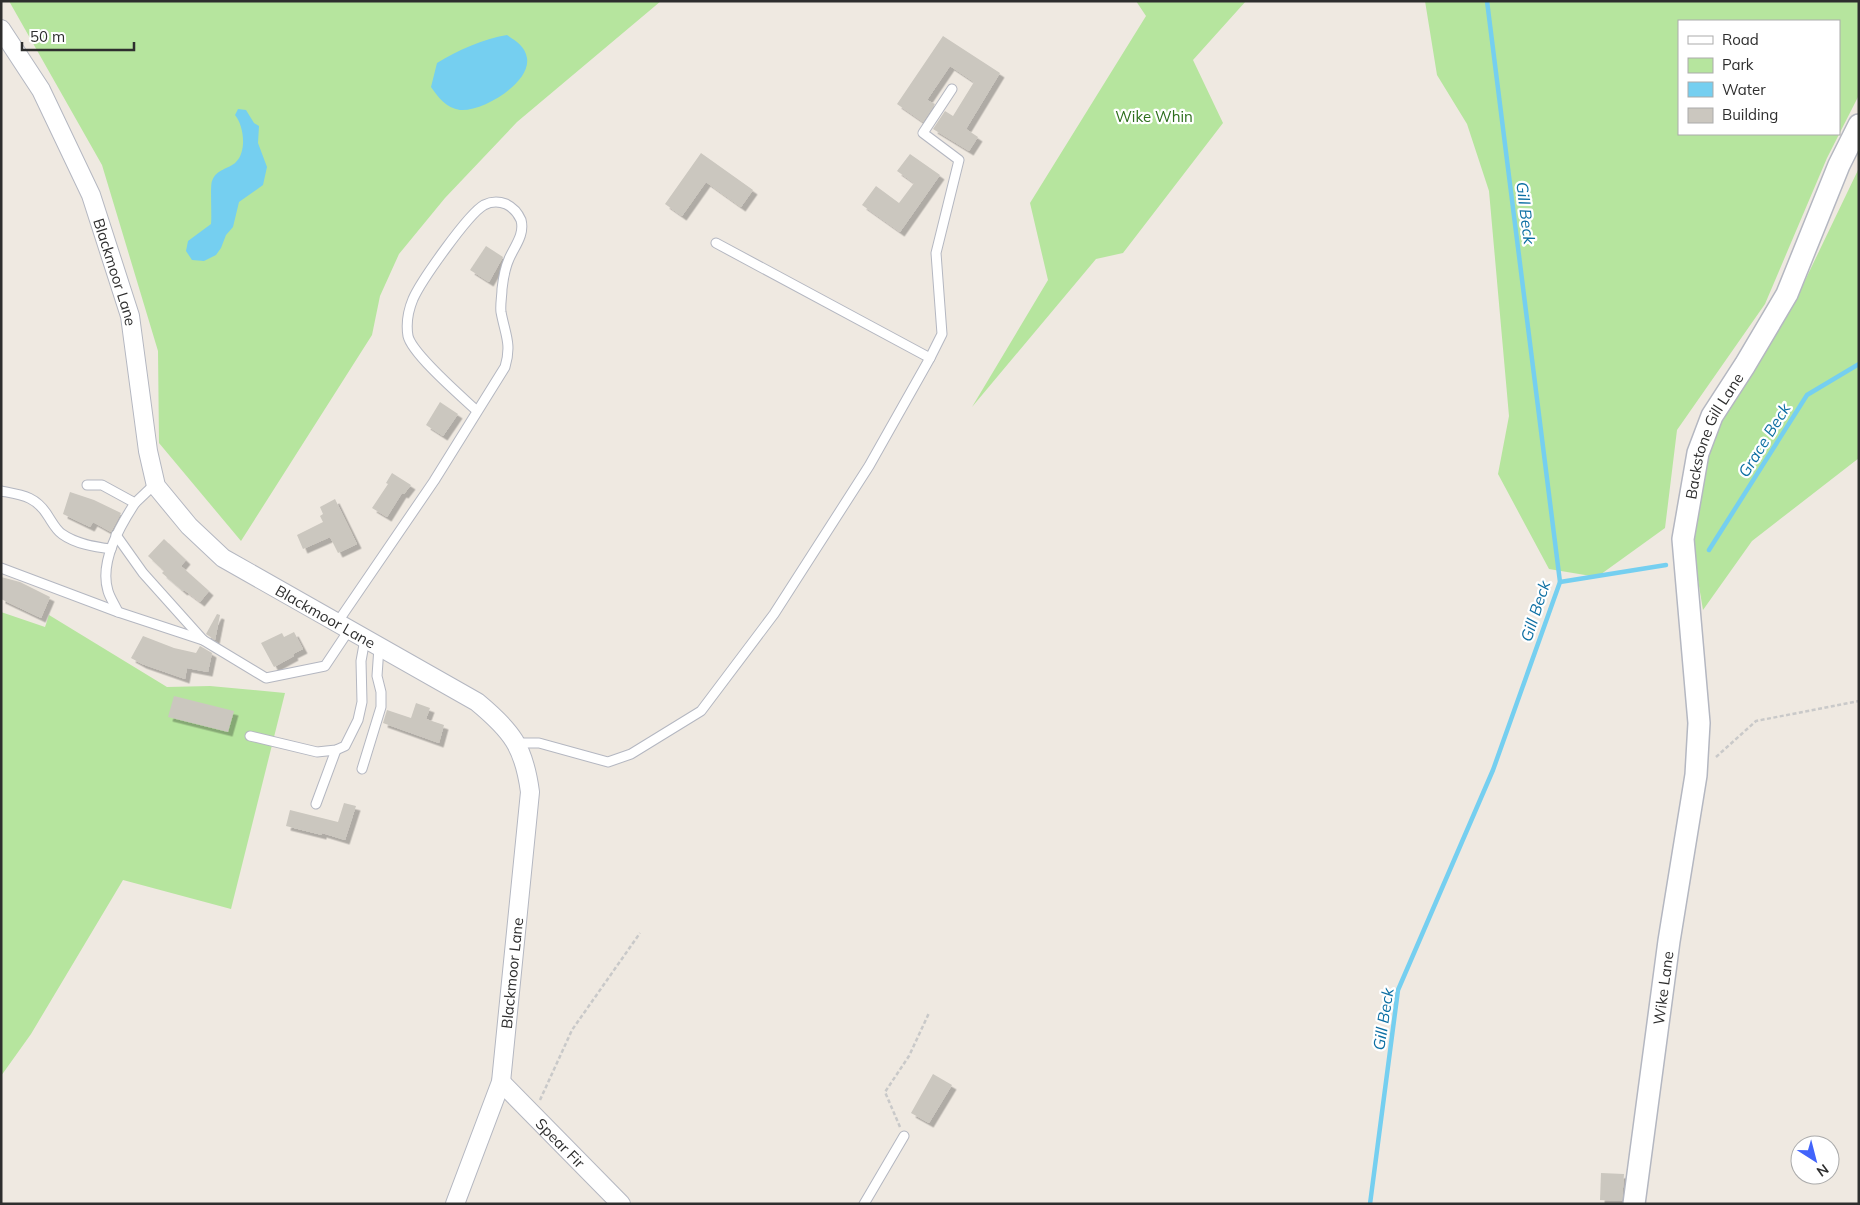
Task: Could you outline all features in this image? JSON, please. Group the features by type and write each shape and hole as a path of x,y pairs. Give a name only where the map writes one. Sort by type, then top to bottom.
{"street":[{"name":"Blackmoor Lane","path":"1,29 41,90 91,194 130,316 148,451 156,483 189,526 223,558 477,702 500,721 516,744 526,766 530,792 501,1082 455,1204"},
{"name":"Backstone Gill Lane","path":"1696,775 1699,723 1683,539 1698,453 1712,416 1787,294 1839,165 1859,125"},
{"name":"Wike Lane","path":"1634,1204 1669,941 1696,775"},
{"name":"Spear Fir","path":"501,1082 620,1204"}],"lane":[{"path":"516,744 539,744 608,762 631,754 701,711 774,614 869,466 942,334 936,253 959,160 923,133 952,89"},
{"path":"1,568 118,612 203,640 266,678 324,666 343,627 505,367 509,356 509,344 500,310 503,284 509,260 520,237 522,228 516,212 510,206 493,202 484,205 461,228 413,298 407,318 408,338 418,354 477,411"},
{"path":"716,243 930,358"},
{"path":"118,612 107,589 107,565 111,549 116,535 135,503 156,483"},
{"path":"87,485 102,485 135,503"},
{"path":"1,491 31,498 39,504 63,535 93,546 111,549"},
{"path":"116,535 143,573 203,640"},
{"path":"250,736 317,752 336,750 344,746 358,720 362,702 361,661 372,643"},
{"path":"362,769 380,706 381,692 372,643"},
{"path":"316,804 336,750"},
{"path":"864,1204 904,1136"}],"path":[{"path":"1696,775 1756,721 1859,701"},
{"path":"533,1115 572,1030 640,933"},
{"path":"904,1136 885,1092 909,1056 929,1013"}],"green space":[{"path":"9,1 661,1 517,122 445,198 399,254 380,296 372,335 241,541 159,443 158,351 102,165"},
{"name":"Wike Whin","path":"1136,1 1246,1 1193,60 1223,123 1123,253 1096,259 972,407 1048,280 1030,203 1146,16"},
{"path":"1425,1 1859,1 1859,95 1840,132 1840,20 1678,20 1678,135 1839,135 1827,158 1765,304 1677,430 1665,528 1597,577 1549,569 1498,474 1509,416 1489,191 1467,124 1437,75"},
{"path":"1859,168 1859,458 1752,541 1703,610 1691,538 1712,426 1799,293"},
{"path":"1,612 45,627 49,615 167,687 210,686 285,693 231,909 123,880 31,1034 1,1076"}],"water":[{"path":"507,35 522,47 527,58 526,67 521,77 503,94 480,106 460,110 447,104 431,87 437,63 471,46"},
{"path":"238,109 246,110 254,123 259,126 258,143 267,167 263,185 239,202 233,227 226,235 216,255 204,261 192,260 186,251 188,241 211,224 212,181 220,171 233,165 242,152 242,132 235,115"}],"building":[{"path":"943,36 1000,73 966,129 978,137 969,151 933,129 945,111 953,116 974,82 950,66 927,100 935,104 923,122 897,104"},
{"path":"701,153 753,190 741,207 706,182 682,216 665,204"},
{"path":"910,154 940,175 900,232 862,205 876,186 899,203 914,183 897,171"},
{"path":"486,246 503,257 489,282 470,270"},
{"path":"440,402 458,414 443,436 426,425"},
{"path":"392,473 411,485 404,494 402,493 387,517 372,508 388,484 386,483"},
{"path":"70,492 94,500 121,513 111,532 93,522 90,527 63,514"},
{"path":"335,499 357,544 338,553 330,537 303,549 297,535 323,522 320,516 323,514 320,507"},
{"path":"164,539 186,560 181,566 209,591 200,602 183,591 162,573 164,571 148,556"},
{"path":"1,577 20,582 50,597 41,618 1,599"},
{"path":"217,614 220,615 215,640 206,634"},
{"path":"294,632 303,649 274,667 261,643 282,633 284,637"},
{"path":"143,636 174,648 196,653 200,646 212,653 208,672 187,668 185,679 142,664 131,658"},
{"path":"174,696 234,711 228,732 168,717"},
{"path":"416,703 430,708 426,719 444,725 439,743 383,723 387,710 411,718"},
{"path":"344,803 356,806 345,840 322,833 322,835 286,826 290,810 338,822"},
{"path":"933,1074 952,1085 929,1123 911,1113"},
{"path":"1601,1173 1624,1174 1622,1201 1600,1200"}],"waterway":[{"name":"Gill Beck","path":"1370,1204 1398,990 1493,770 1560,582 1487,1"},
{"name":"Grace Beck","path":"1709,550 1807,395 1859,364"},
{"name":"Grace Beck","path":"1560,582 1666,565"}]}
